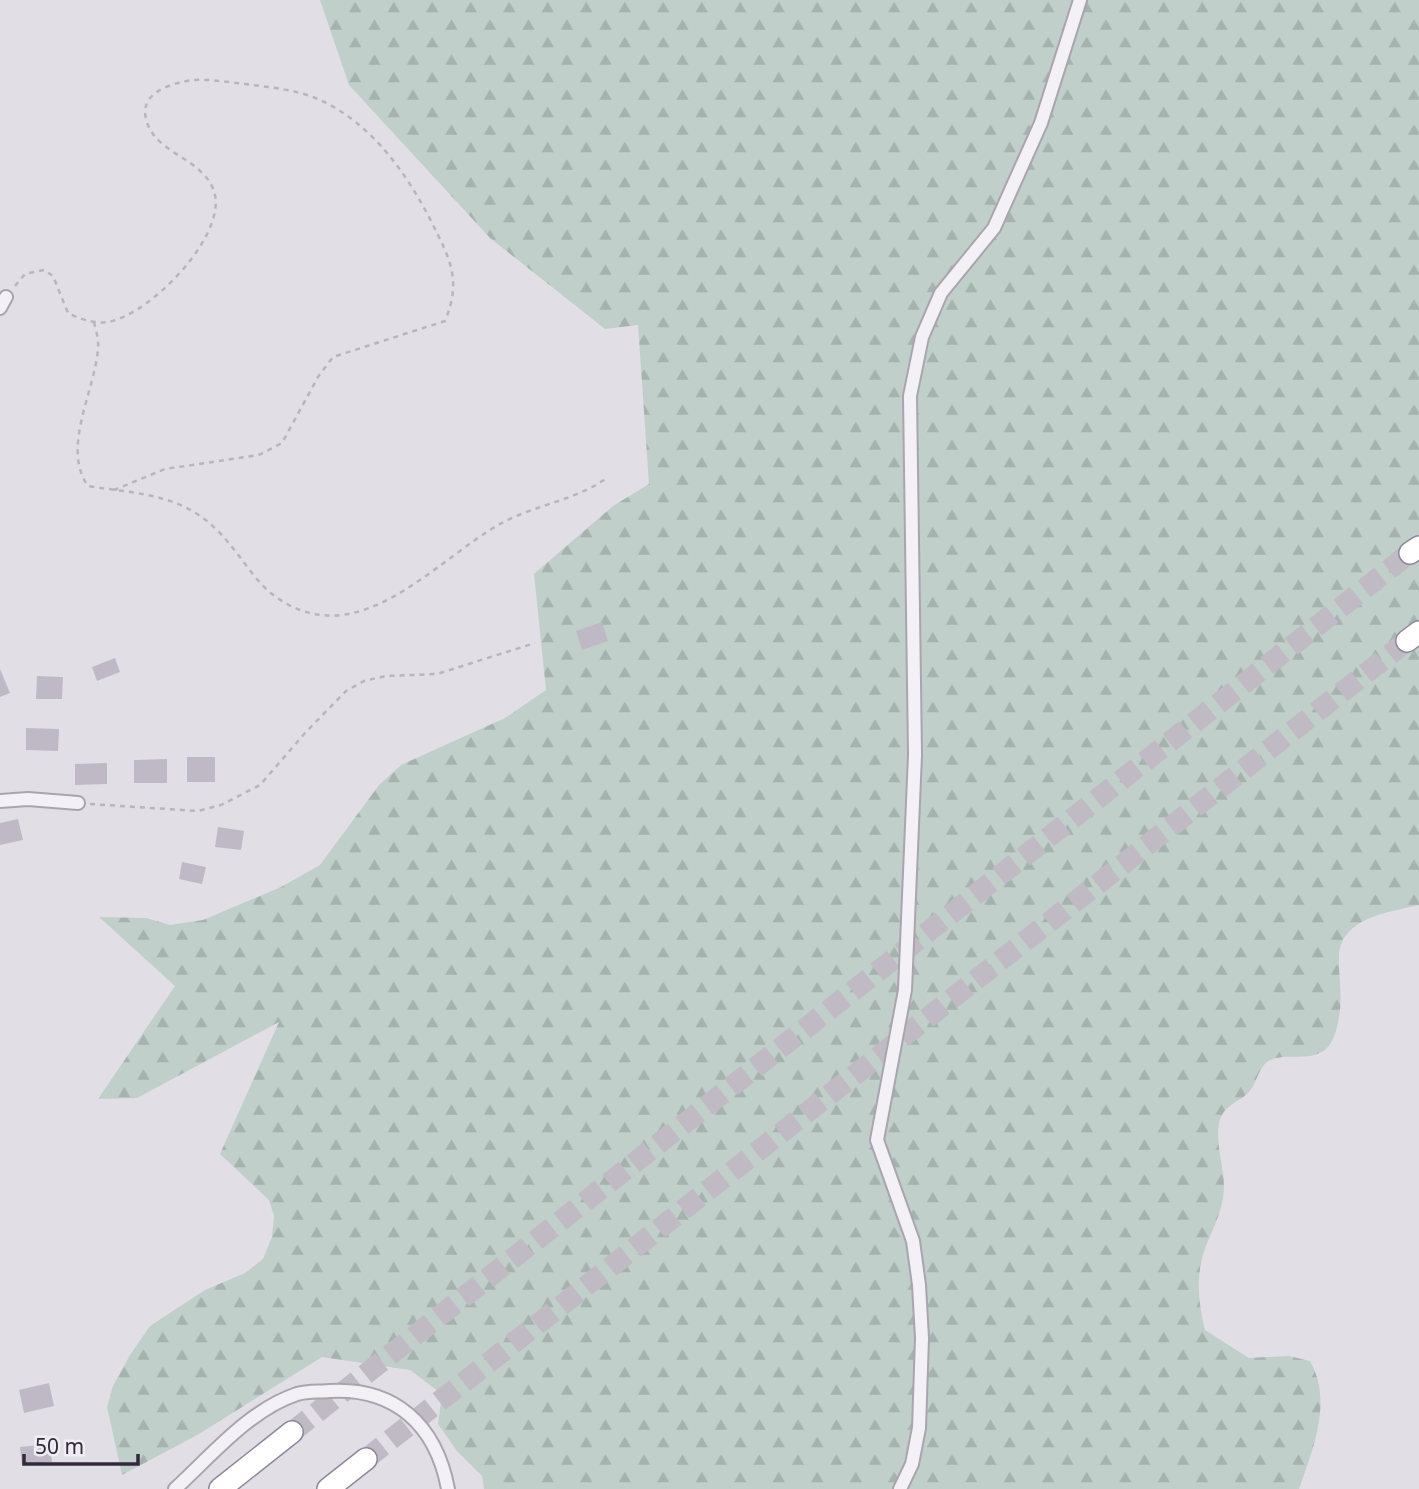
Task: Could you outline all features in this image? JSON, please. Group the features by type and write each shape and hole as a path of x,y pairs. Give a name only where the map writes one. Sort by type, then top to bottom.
{"highway":[{"path":"220,1489 292,1432"},
{"path":"328,1489 366,1459"}],"street":[{"path":"900,1489 912,1464 919,1428 922,1338 919,1285 913,1241 877,1140 905,990 915,755 910,396 922,337 941,293 994,228 1041,123 1080,0"},
{"path":"0,801 28,799 78,803"},
{"path":"175,1489 256,1416 298,1393 356,1390 394,1401 421,1427 445,1471 449,1489"}],"path":[{"path":"3,302 25,274 44,270 53,276 68,313 94,322 110,321 151,303 176,279 197,249 212,220 215,197 200,168 169,150 154,134 145,118 146,103 160,88 190,80 287,90 314,98 356,122 400,169 420,199 448,256 455,283 454,298 445,321 333,357 318,377 282,443 259,455 164,469 114,490"},
{"path":"94,322 98,347 77,449 81,476 88,486 141,491 186,506 219,531 274,596 308,614 353,613 382,604 445,565 502,523 588,491 607,478"},
{"path":"78,803 198,811 221,805 260,785 346,691 364,681 386,676 437,674 535,643"}],"green space":[{"path":"320,0 1419,0 1419,905 1370,918 1349,932 1342,942 1339,954 1340,1009 1334,1037 1328,1047 1313,1055 1270,1060 1262,1068 1248,1093 1230,1106 1221,1117 1218,1133 1224,1194 1206,1246 1199,1278 1199,1298 1205,1330 1249,1358 1289,1356 1310,1361 1317,1376 1320,1409 1315,1441 1299,1489 484,1489 482,1476 457,1451 438,1424 442,1394 410,1370 322,1357 199,1434 122,1475 107,1407 113,1386 130,1355 150,1326 205,1290 245,1273 263,1259 272,1237 274,1216 269,1200 220,1154 279,1022 137,1098 98,1099 175,986 99,917 146,918 170,925 203,920 281,887 320,865 379,785 401,765 505,718 546,690 534,574 613,506 649,484 638,325 605,329 490,238 349,85"}],"building":[{"path":"602,622 608,641 582,650 576,631"},
{"path":"115,658 120,672 97,681 92,667"},
{"path":"0,669 10,693 0,697"},
{"path":"37,676 63,677 62,699 36,699"},
{"path":"26,728 59,729 58,751 26,750"},
{"path":"187,757 215,757 215,782 187,782"},
{"path":"167,759 167,783 134,783 134,760"},
{"path":"107,763 107,784 75,785 75,764"},
{"path":"18,819 23,840 0,845 0,823"},
{"path":"218,827 244,831 241,850 215,847"},
{"path":"182,862 206,867 202,884 179,879"},
{"path":"49,1383 54,1406 24,1413 19,1390"},
{"path":"50,1444 52,1462 22,1465 20,1447"}],"tunnel":[{"path":"292,1432 1410,553"},
{"path":"366,1459 1407,641"}]}
